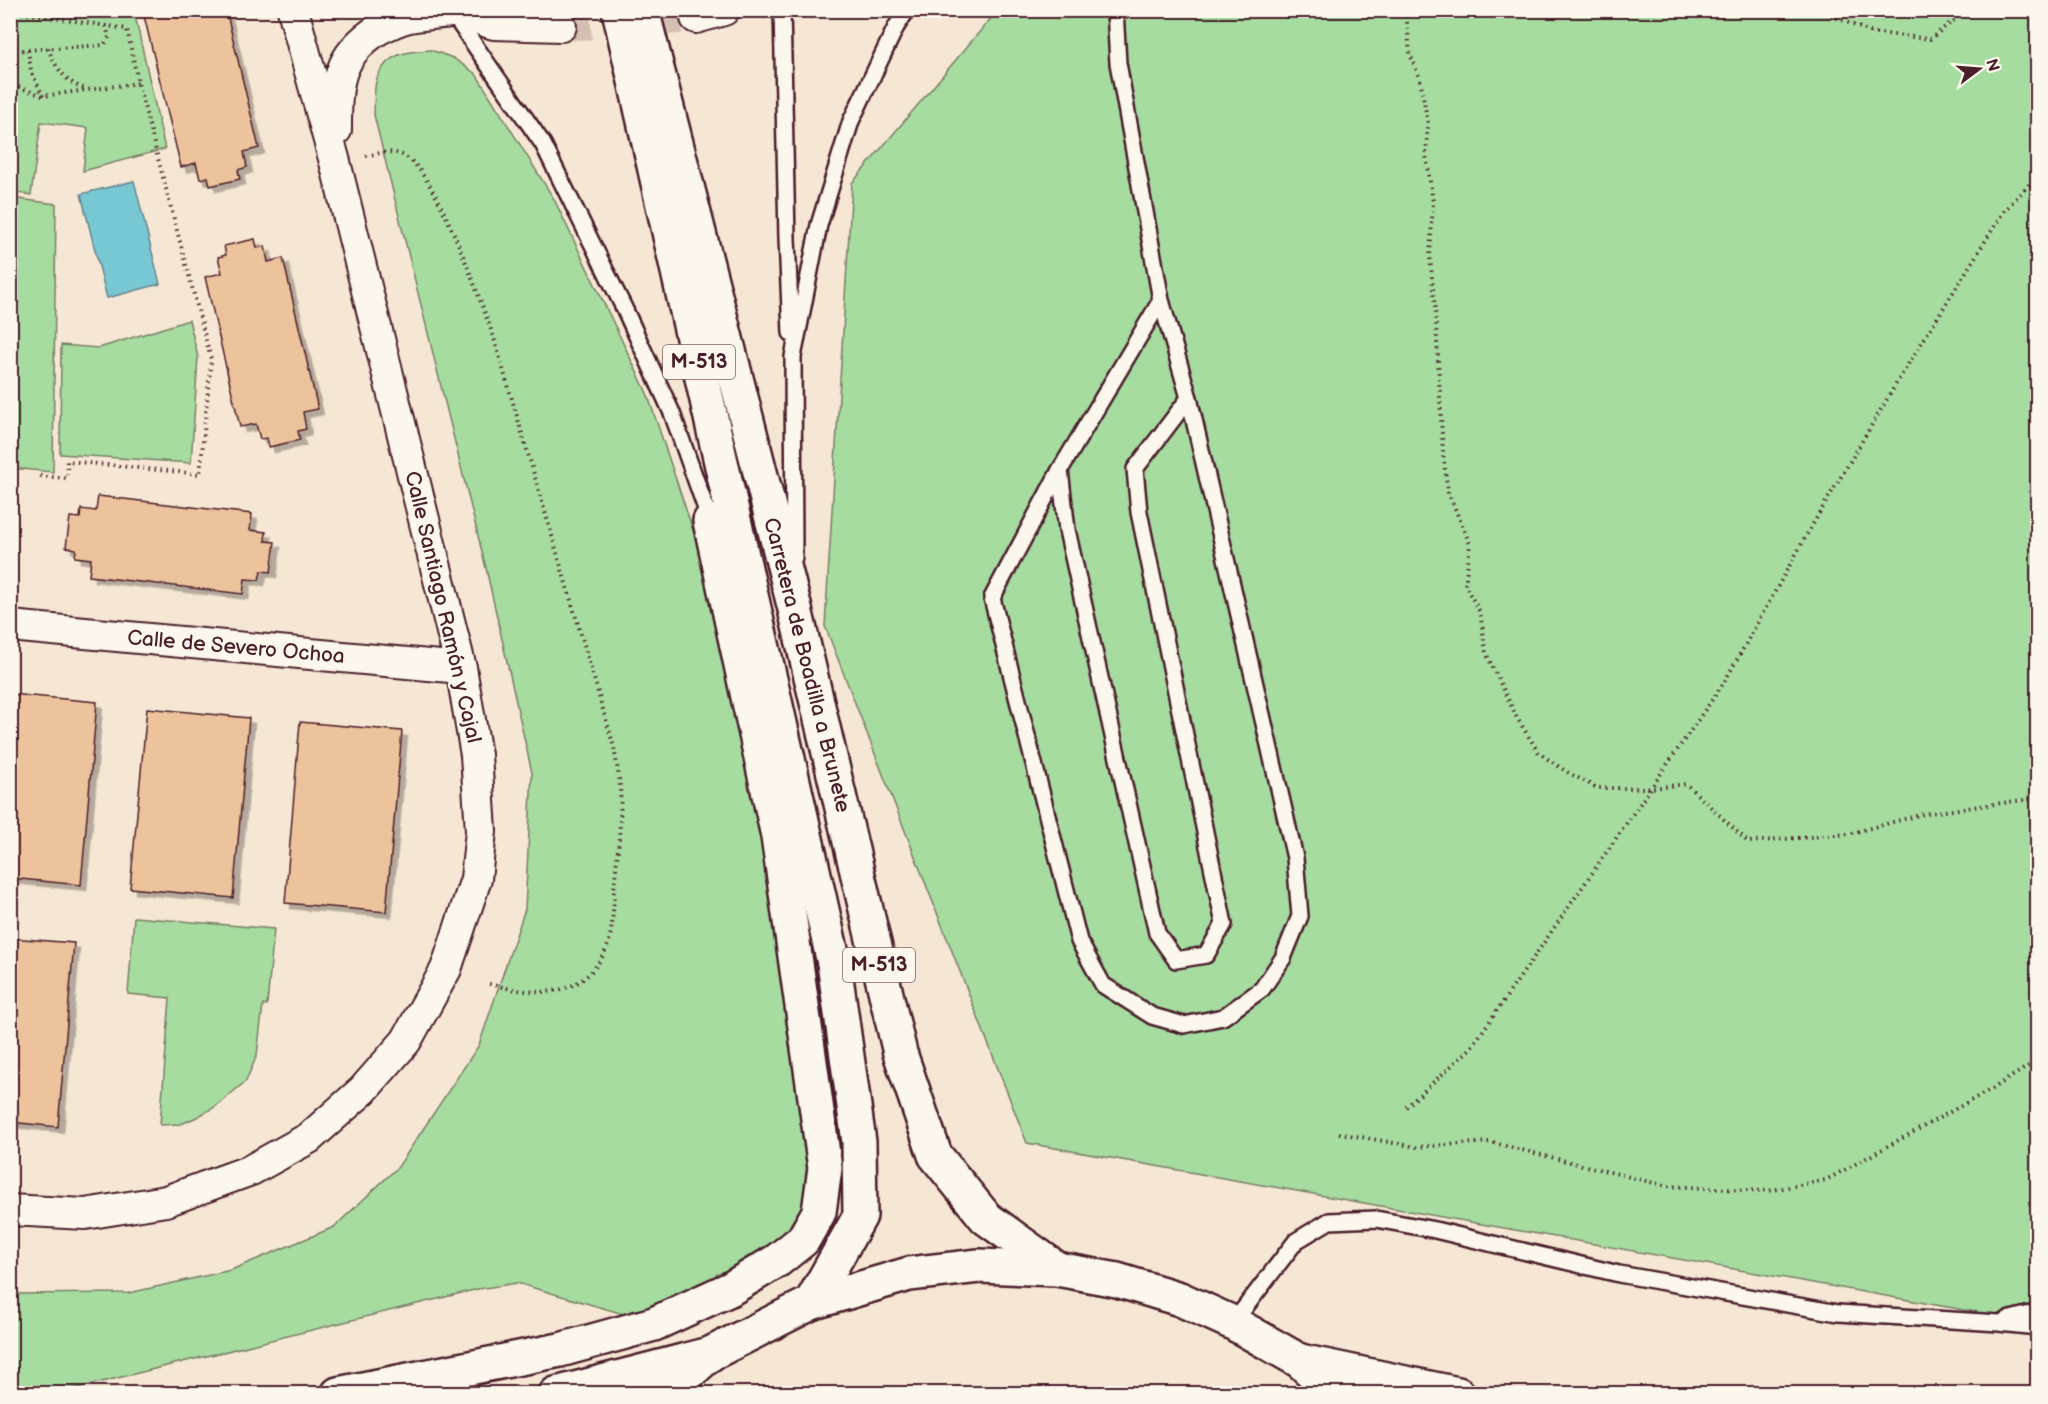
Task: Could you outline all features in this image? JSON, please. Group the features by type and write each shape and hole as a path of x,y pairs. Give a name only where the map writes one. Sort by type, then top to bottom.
{"main road":[{"name":"Carretera de Boadilla a Brunete","path":"619,10 834,963 859,1142 860,1216 811,1303"},
{"name":"Carretera de Boadilla a Brunete","path":"642,10 795,609 900,1053 935,1155 986,1218 1057,1269"},
{"path":"338,1394 560,1350 654,1324 730,1289 778,1260 803,1240 819,1212 825,1168 778,836 710,521"},
{"name":"M-513","path":"666,1394 710,1354 811,1303 909,1274 979,1266 1057,1269 1117,1280 1180,1299 1233,1323 1300,1361 1335,1394"},
{"path":"556,1394 710,1354"},
{"path":"1300,1361 1458,1394"}],"street":[{"name":"Calle Santiago Ramón y Cajal","path":"10,1210 86,1214 166,1201 251,1170 309,1138 363,1090 406,1041 446,969 476,879 481,831 476,755 461,668 335,162 293,10"},
{"path":"335,162 336,94 348,55 369,35 408,17 450,11 494,24 561,26"},
{"name":"Calle de Severo Ochoa","path":"10,626 461,668"}],"lane":[{"path":"782,10 787,238 793,357 795,609"},
{"path":"793,357 819,225 851,121 896,27 907,10"},
{"path":"1115,10 1118,63 1161,300 1189,398 1295,858 1300,916 1283,958 1262,989 1223,1017 1184,1025 1152,1016 1103,985 1079,941 992,598 1060,470 1161,300"},
{"path":"450,11 543,144 625,310 672,413 778,714"},
{"path":"1060,470 1066,530 1157,933 1176,960 1206,955 1224,924 1139,512 1135,469 1189,398"},
{"path":"1233,1323 1296,1241 1329,1221 1376,1219 1435,1230 1619,1274 1838,1312 2037,1327"},
{"path":"1999,1323 2037,1312"}],"path":[{"path":"1406,10 1410,54 1420,79 1428,123 1426,155 1433,202 1430,256 1443,454 1448,492 1470,544 1465,586 1480,612 1486,653 1517,718 1539,753 1597,788 1652,788 1686,784 1748,842 1848,834 1923,814 2037,798"},
{"path":"1778,10 1786,13 1825,13 1870,32 1930,39 1964,12 1970,10"},
{"path":"10,11 127,29 138,83 211,359 200,474 67,461 67,478 40,476"},
{"path":"10,51 104,45 109,37 106,26"},
{"path":"48,48 54,63 66,78 78,87 92,89"},
{"path":"28,50 31,71 43,96"},
{"path":"10,84 43,96 138,83"},
{"path":"375,154 393,151 408,158 424,176 451,229 474,284 494,338 614,747 620,787 619,828 608,946 594,967 580,982 560,990 542,993 518,992 486,983"},
{"path":"1406,1107 1471,1048 1725,681 1810,529 1899,379 2004,211 2037,176"},
{"path":"1339,1133 1416,1147 1490,1142 1666,1186 1767,1191 1826,1180 1992,1089 2037,1060"}],"green space":[{"path":"11,10 134,11 165,149 83,171 88,128 41,122 31,195 11,192"},
{"path":"997,11 2037,11 2037,1323 1027,1143 825,626 852,183"},
{"path":"431,50 453,58 476,74 554,199 647,393 732,647 819,1158 801,1224 749,1261 637,1318 517,1283 478,1289 57,1393 11,1393 10,1294 129,1293 231,1270 334,1227 398,1167 479,1045 525,909 532,773 486,568 374,115 376,82 386,63 399,55"},
{"path":"11,198 56,204 53,472 11,468"},
{"path":"189,320 198,357 191,463 60,454 61,345 99,348"},
{"path":"134,917 274,929 267,1005 263,1005 257,1055 246,1081 215,1107 181,1124 160,1125 170,998 128,994"}],"water":[{"path":"134,181 160,284 107,298 81,194"}],"building":[{"path":"161,10 226,10 259,148 244,152 247,167 238,170 240,179 210,186 208,177 200,179 196,163 181,167 144,16"},
{"path":"255,239 257,248 265,246 268,262 283,258 318,409 303,412 306,429 298,431 300,440 269,447 267,438 260,439 256,424 240,427 205,277 222,273 218,257 226,255 224,246"},
{"path":"98,496 252,514 250,530 266,532 265,541 275,542 271,572 261,571 259,580 245,579 243,594 89,576 91,559 75,557 76,549 66,547 70,517 80,518 81,509 96,511"},
{"path":"10,694 97,702 81,885 10,878"},
{"path":"147,708 249,718 233,898 130,888"},
{"path":"300,722 402,731 386,912 285,903"},
{"path":"10,938 74,943 58,1127 10,1122"}],"tunnel":[{"path":"561,26 696,18"}]}
